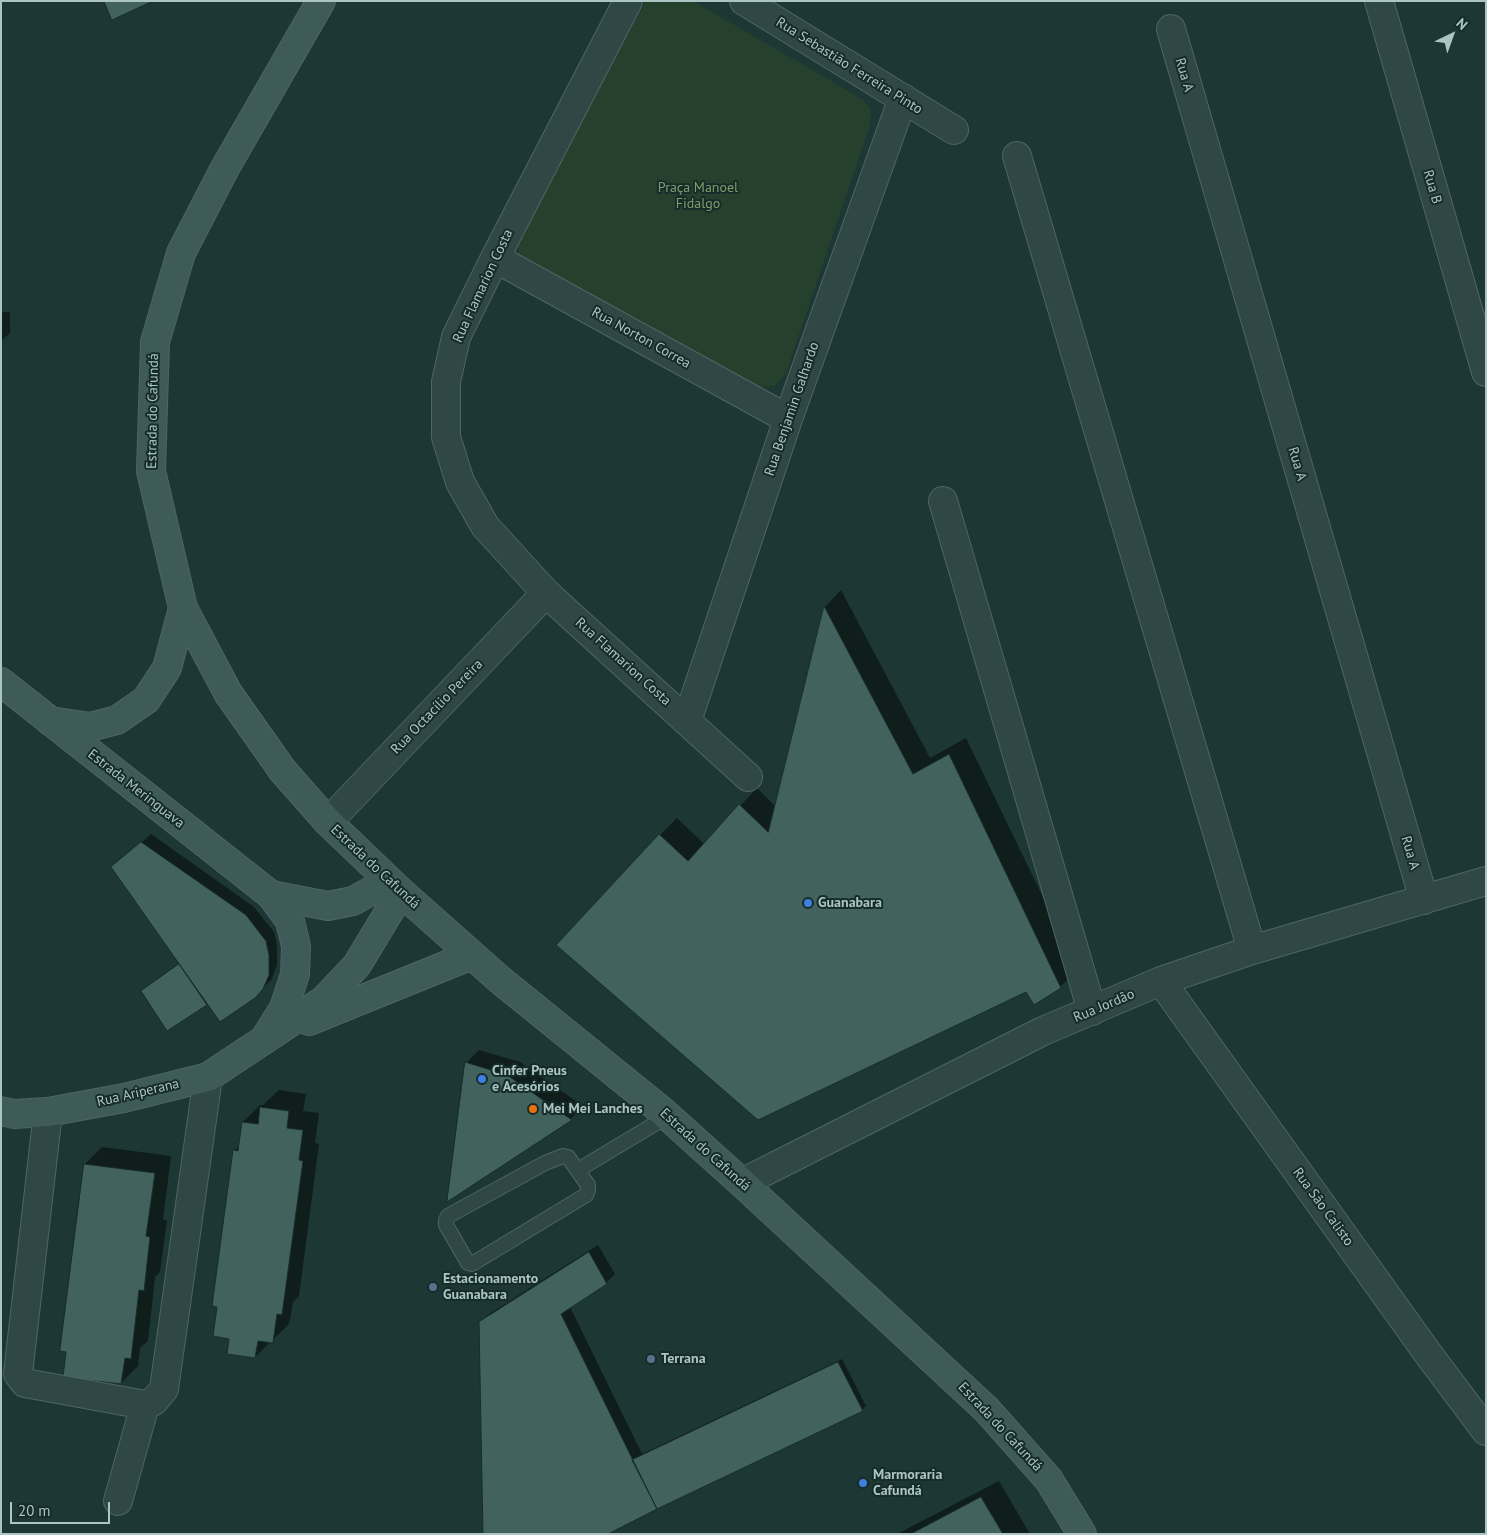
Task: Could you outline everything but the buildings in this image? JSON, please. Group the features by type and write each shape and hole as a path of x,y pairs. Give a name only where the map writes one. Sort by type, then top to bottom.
{"main road":[{"name":"Estrada do Cafundá","path":"321,1 225,168 181,253 155,342 151,471 183,608 228,693 284,771 328,822 395,887 499,979 668,1116 987,1410 1049,1480 1082,1534"},
{"path":"49,720 90,727 117,720 146,700 167,668 183,608"},
{"name":"Estrada Meringuava","path":"1,682 271,895 290,920 296,946 295,974 284,1008 264,1040"},
{"name":"Estrada Meringuava","path":"271,895 328,906 353,901 395,887"},
{"name":"Rua Ariperana","path":"1,1112 14,1114 48,1112 124,1098 208,1077 324,1000 357,965 395,887"},
{"name":"Rua Ariperana","path":"264,1040 472,955"}],"street":[{"name":"Rua Flamarion Costa","path":"628,1 456,337 446,382 446,437 460,482 485,526 546,593 748,777"},
{"name":"Rua Sebastião Ferreira Pinto","path":"744,1 954,130"},
{"name":"Rua B","path":"1378,1 1486,372"},
{"name":"Rua A","path":"1171,29 1424,900"},
{"name":"Rua Benjamin Galhardo","path":"687,721 788,418 903,98"},
{"path":"1018,156 1252,950"},
{"name":"Rua Norton Correa","path":"495,258 788,418"},
{"path":"943,501 1092,1011"},
{"name":"Rua Octacílio Pereira","path":"328,822 546,593"},
{"name":"Rua Jordão","path":"742,1183 1043,1031 1161,981 1252,950 1486,881"},
{"name":"Rua São Calisto","path":"1161,981 1486,1431"},
{"path":"48,1112 18,1374 25,1382 145,1405 154,1401 164,1389 208,1077"},
{"path":"118,1500 145,1405"}],"lane":[{"path":"578,1170 668,1116"},
{"path":"563,1156 568,1156 578,1170 588,1184 586,1194 472,1264 468,1263 446,1225 448,1216 545,1163 563,1156"}],"green space":[{"name":"Praça Manoel Fidalgo","path":"646,1 693,1 862,99 871,109 870,125 786,373 774,386 754,387 528,264 518,254 517,238"}],"place":[{"name":"Guanabara","path":"808,903"},
{"name":"Cinfer Pneus e Acesórios","path":"482,1079"},
{"name":"Mei Mei Lanches","path":"533,1109"},
{"name":"Estacionamento Guanabara","path":"433,1287"},
{"name":"Terrana","path":"651,1359"},
{"name":"Marmoraria Cafundá","path":"863,1483"}]}
